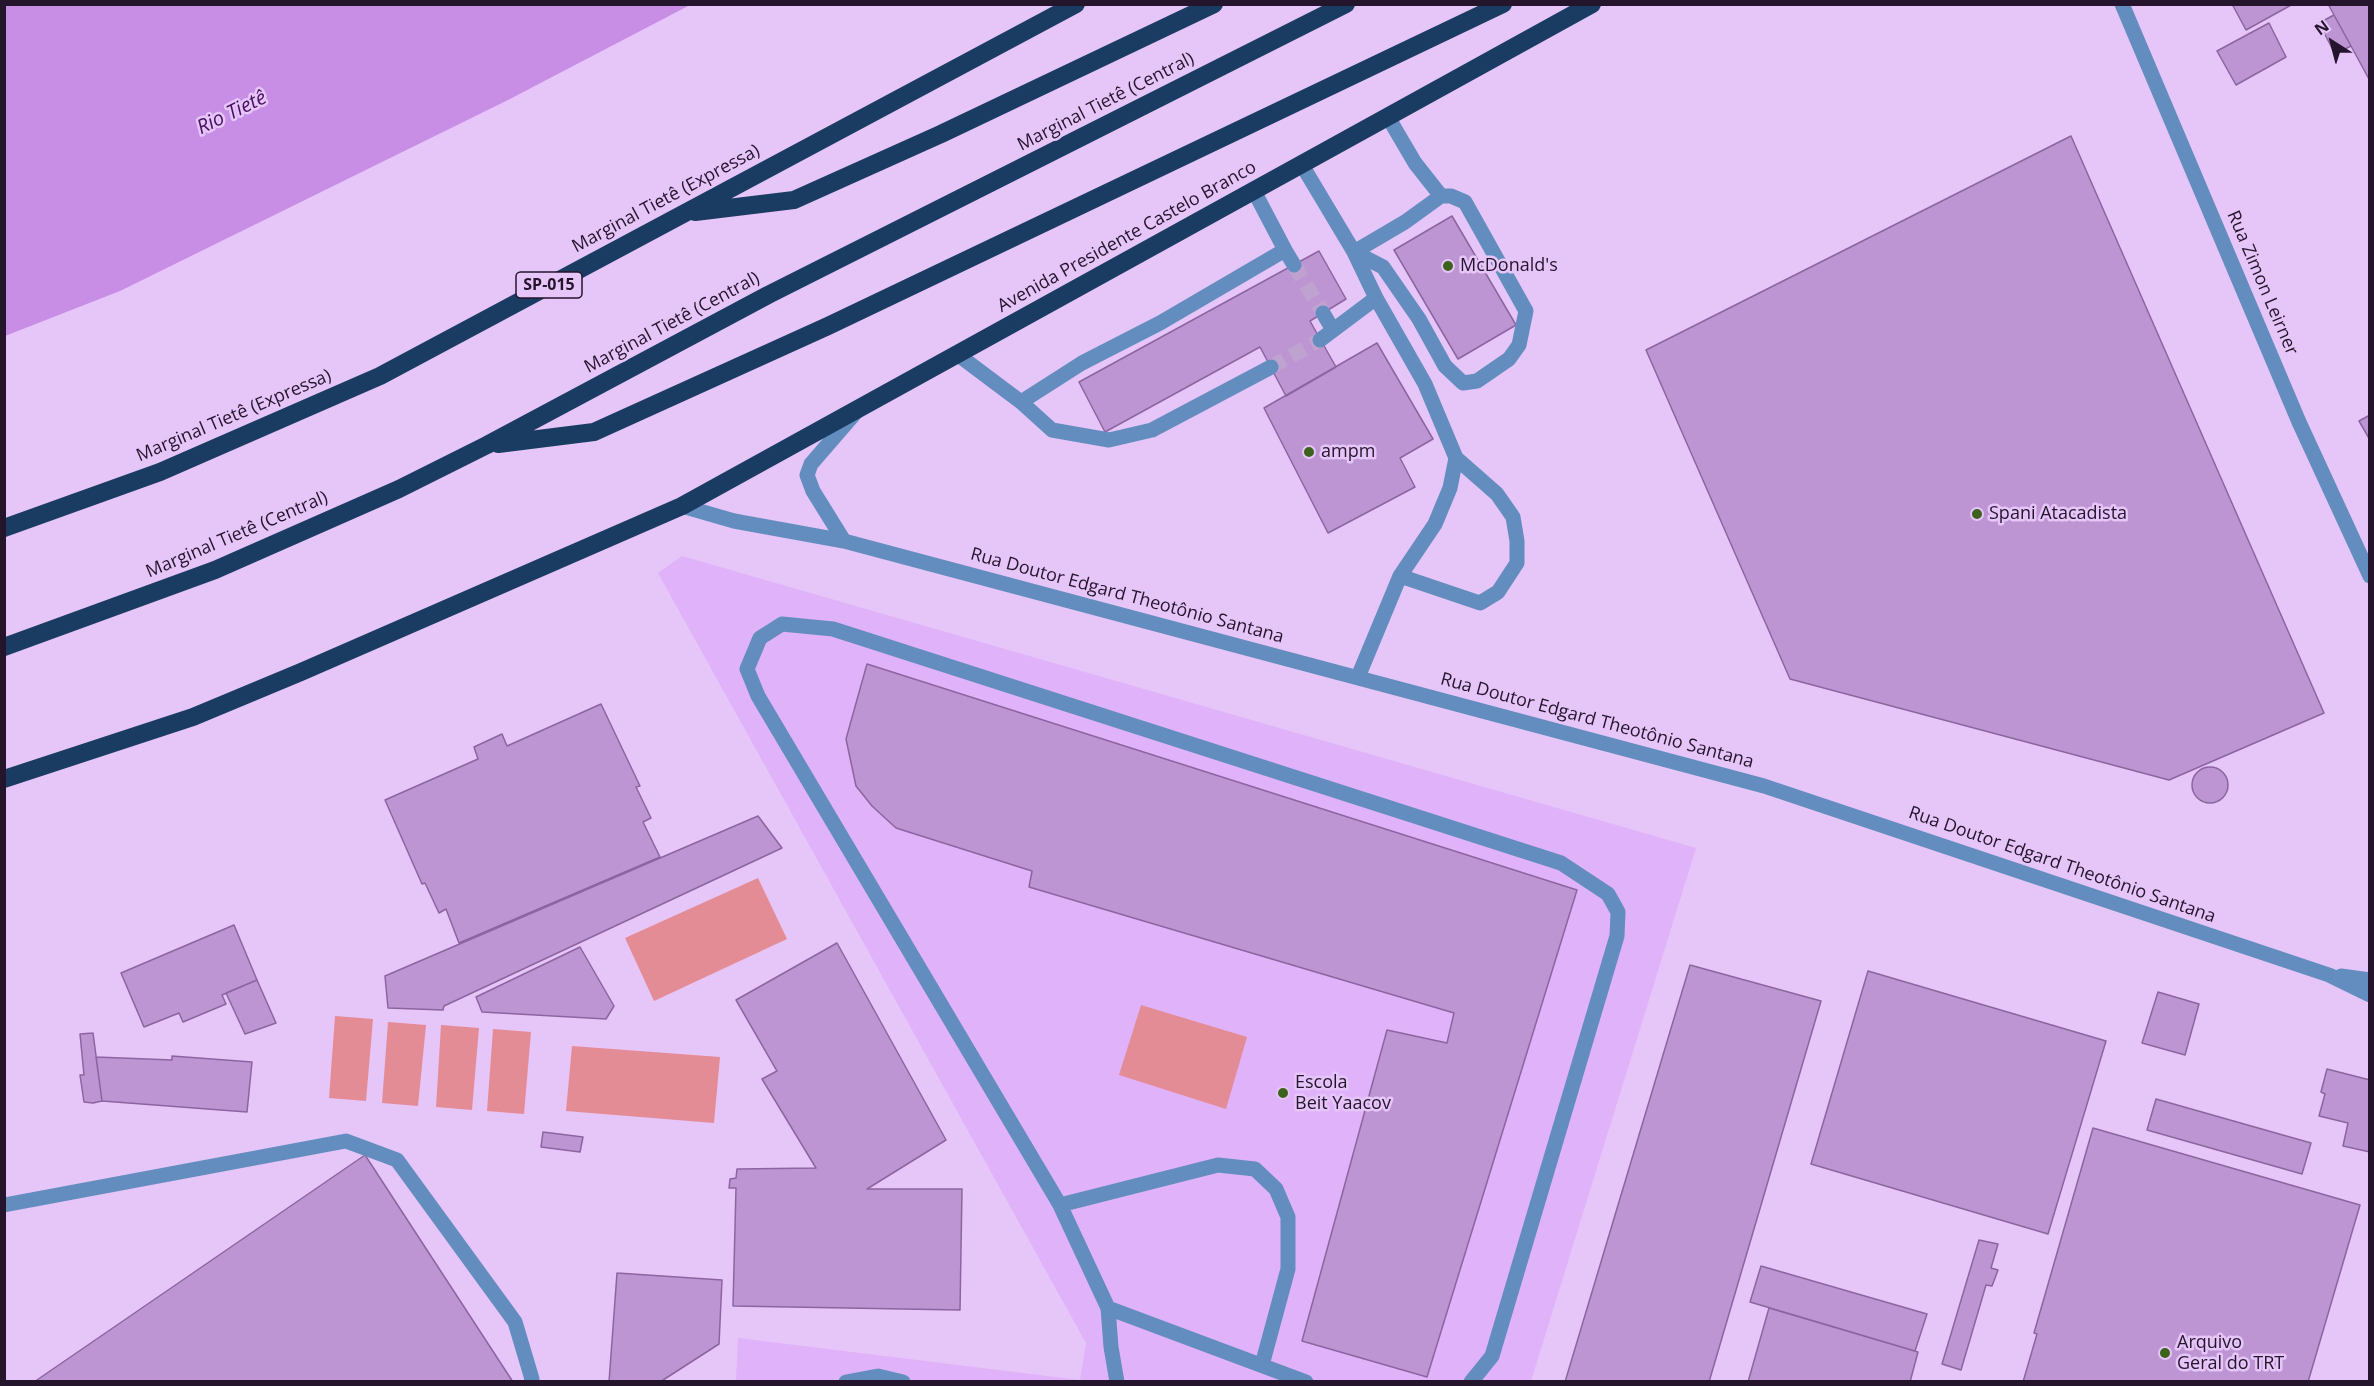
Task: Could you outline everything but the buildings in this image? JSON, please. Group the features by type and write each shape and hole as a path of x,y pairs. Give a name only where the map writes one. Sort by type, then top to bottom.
{"highway":[{"name":"Marginal Tietê (Expressa)","path":"4,528 160,472 380,376 1076,4"},
{"path":"684,213 794,200 941,134 1214,4"},
{"name":"Marginal Tietê (Central)","path":"4,647 215,570 399,489 487,445 768,295 1346,4"},
{"path":"487,445 594,432 828,327 1503,4"},
{"name":"Avenida Presidente Castelo Branco","path":"4,779 193,717 302,672 682,506 1592,4"}],"street":[{"name":"Rua Zimon Leirner","path":"2122,4 2299,422 2370,576"},
{"path":"1388,117 1415,163 1442,196"},
{"path":"1302,165 1354,252 1376,298 1425,384 1456,458 1497,494 1513,517 1517,541 1517,563 1498,592 1480,603 1400,576"},
{"path":"1254,191 1294,265"},
{"path":"1442,196 1451,196 1465,202 1526,311 1519,345 1509,359 1477,381 1462,383 1445,366 1419,319 1383,267 1354,252 1405,222 1442,196"},
{"path":"1022,402 1082,363 1160,323 1285,250"},
{"path":"1320,340 1376,298"},
{"path":"1323,313 1333,330"},
{"path":"957,354 1022,402 1052,430 1109,440 1152,430 1271,367"},
{"path":"844,541 813,491 807,475 811,464 860,408"},
{"path":"1358,677 1400,576 1435,524 1450,488 1456,458"},
{"name":"Rua Doutor Edgard Theotônio Santana","path":"682,506 734,521 844,541 1764,786 2329,975 2370,995"},
{"path":"1117,1382 1108,1308 1060,1205 758,696 747,669 760,638 782,624 833,629 1562,863 1608,894 1618,912 1617,936 1492,1356 1471,1382"},
{"name":"Rua Doutor Edgard Theotônio Santana","path":"2329,975 2370,980"},
{"path":"4,1204 346,1141 397,1160 515,1322 531,1382"},
{"path":"1060,1205 1218,1165 1255,1169 1276,1189 1288,1217 1288,1269 1262,1365"},
{"path":"1108,1308 1306,1382"},
{"path":"846,1382 878,1376 903,1382"}],"shaded area":[{"name":"Escola Beit Yaacov","path":"682,556 1696,848 1531,1381 736,1381 738,1338 1080,1380 1086,1343 658,573"},
{"path":"758,878 787,939 654,1001 625,938"},
{"path":"1141,1005 1247,1037 1226,1109 1119,1075"},
{"path":"335,1016 373,1019 366,1101 329,1098"},
{"path":"388,1022 426,1025 418,1106 382,1103"},
{"path":"441,1025 479,1028 472,1110 436,1107"},
{"path":"493,1029 531,1032 524,1114 487,1111"},
{"path":"572,1046 720,1057 714,1123 566,1111"}],"water":[{"name":"Rio Tietê","path":"5,4 690,5 508,100 120,291 5,336"}],"tunnel":[{"path":"1294,265 1323,313"},
{"path":"1271,367 1320,340"}],"place":[{"name":"McDonald's","path":"1448,266"},
{"name":"ampm","path":"1309,452"},
{"name":"Spani Atacadista","path":"1977,514"},
{"name":"Escola Beit Yaacov","path":"1283,1093"},
{"name":"Arquivo Geral do TRT","path":"2165,1353"}]}
